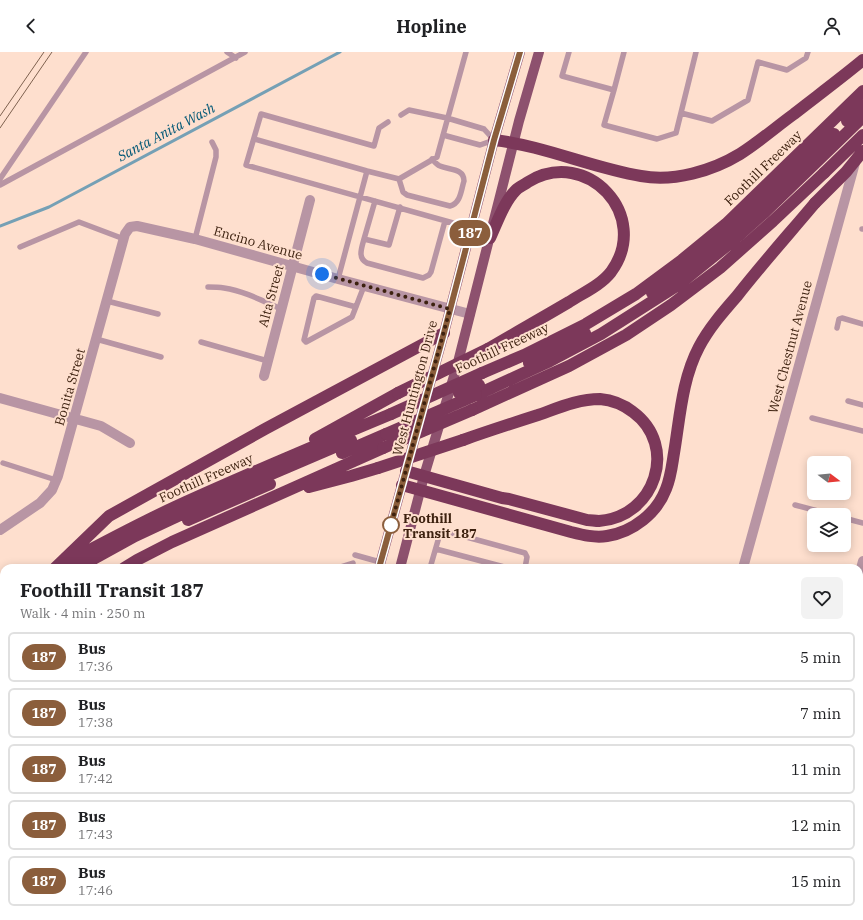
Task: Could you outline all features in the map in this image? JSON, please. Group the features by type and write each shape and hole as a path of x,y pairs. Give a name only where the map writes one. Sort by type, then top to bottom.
{"highway":[{"path":"494,140 514,142 621,172 662,178 681,176 719,165 740,154 863,60"},
{"name":"Foothill Freeway","path":"64,564 175,507 262,468 389,424 482,373 524,355 586,324 636,294 682,260 726,224 863,91"},
{"path":"477,390 605,323 656,291 734,229 863,105"},
{"path":"84,564 135,536 227,493 389,424 550,361 601,334 678,286 729,244 766,211 863,117"},
{"path":"130,564 172,542 569,366 626,335 671,305 720,268 773,221 863,134"},
{"path":"402,485 588,536 606,536 617,534 638,524 654,509 661,499 668,484 685,383 690,366 707,332 758,269 815,203 846,172 863,151"},
{"path":"262,468 398,393 488,349 595,286 610,273 619,257 624,238 622,220 617,206 609,194 603,188 587,178 559,172 541,176 516,190 507,200 490,238"},
{"path":"60,564 109,516 265,429 444,333"},
{"path":"277,495 378,468 568,404 601,399 629,409 644,422 656,444 657,453 657,471 646,495 628,512 614,518 599,521 587,520 502,498 406,471"},
{"path":"101,564 127,548 389,424"}],"main road":[{"name":"West Huntington Drive","path":"379,564 444,333 494,140 520,52"},
{"path":"401,564 424,476 457,366 514,142 539,52"}],"street":[{"name":"West Chestnut Avenue","path":"744,564 863,134"},
{"name":"Alta Street","path":"264,376 310,200"},
{"name":"Encino Avenue","path":"130,227 137,226 195,239 470,314"},
{"name":"Bonita Street","path":"0,530 40,503 52,490 74,418 125,234 130,227"},
{"path":"0,398 101,426 130,443"}],"lane":[{"path":"0,179 86,52"},
{"path":"228,52 236,58"},
{"path":"0,185 245,52"},
{"path":"254,139 399,179 437,157 466,52"},
{"path":"569,52 562,76 614,90"},
{"path":"624,52 604,125 657,139 676,134 696,52"},
{"path":"681,112 712,121 748,100 758,62 787,70 806,58 808,52"},
{"path":"401,115 409,110 448,118 484,128 494,140 480,145 443,135"},
{"path":"388,122 378,128 374,146 261,114 246,165 471,228"},
{"path":"195,239 216,157 216,150 212,142"},
{"path":"399,179 405,194 453,206 458,201 464,181 463,174 439,166 432,160"},
{"path":"338,279 367,171"},
{"path":"375,201 360,254 364,262 424,278 431,272 445,221"},
{"path":"364,239 389,245 400,208"},
{"path":"20,247 79,222 124,239"},
{"path":"356,307 316,296 314,298 304,340 306,342 352,317 356,307 364,286"},
{"path":"208,287 224,288 234,291 264,301 281,309"},
{"path":"107,301 158,314"},
{"path":"837,328 839,319 842,318 863,324"},
{"path":"96,339 161,357"},
{"path":"201,342 268,361"},
{"path":"848,401 863,405"},
{"path":"812,418 863,431"},
{"path":"3,463 56,480"},
{"path":"795,505 807,508"},
{"path":"851,520 863,524"},
{"path":"431,564 439,537 443,532 448,532 525,553 527,557 526,564"},
{"path":"436,548 494,564"},
{"path":"355,555 377,564"}],"waterway":[{"name":"Santa Anita Wash","path":"0,226 49,207 340,52"}],"tram line":[{"path":"0,116 44,52"},
{"path":"0,128 52,52"}],"bus line":[{"name":"187","path":"380,564 444,333 494,140 520,52"}],"place":[{"name":"Foothill Transit 187","path":"391,525"}],"route":[{"path":"322,274 450,309 391,525"}]}
